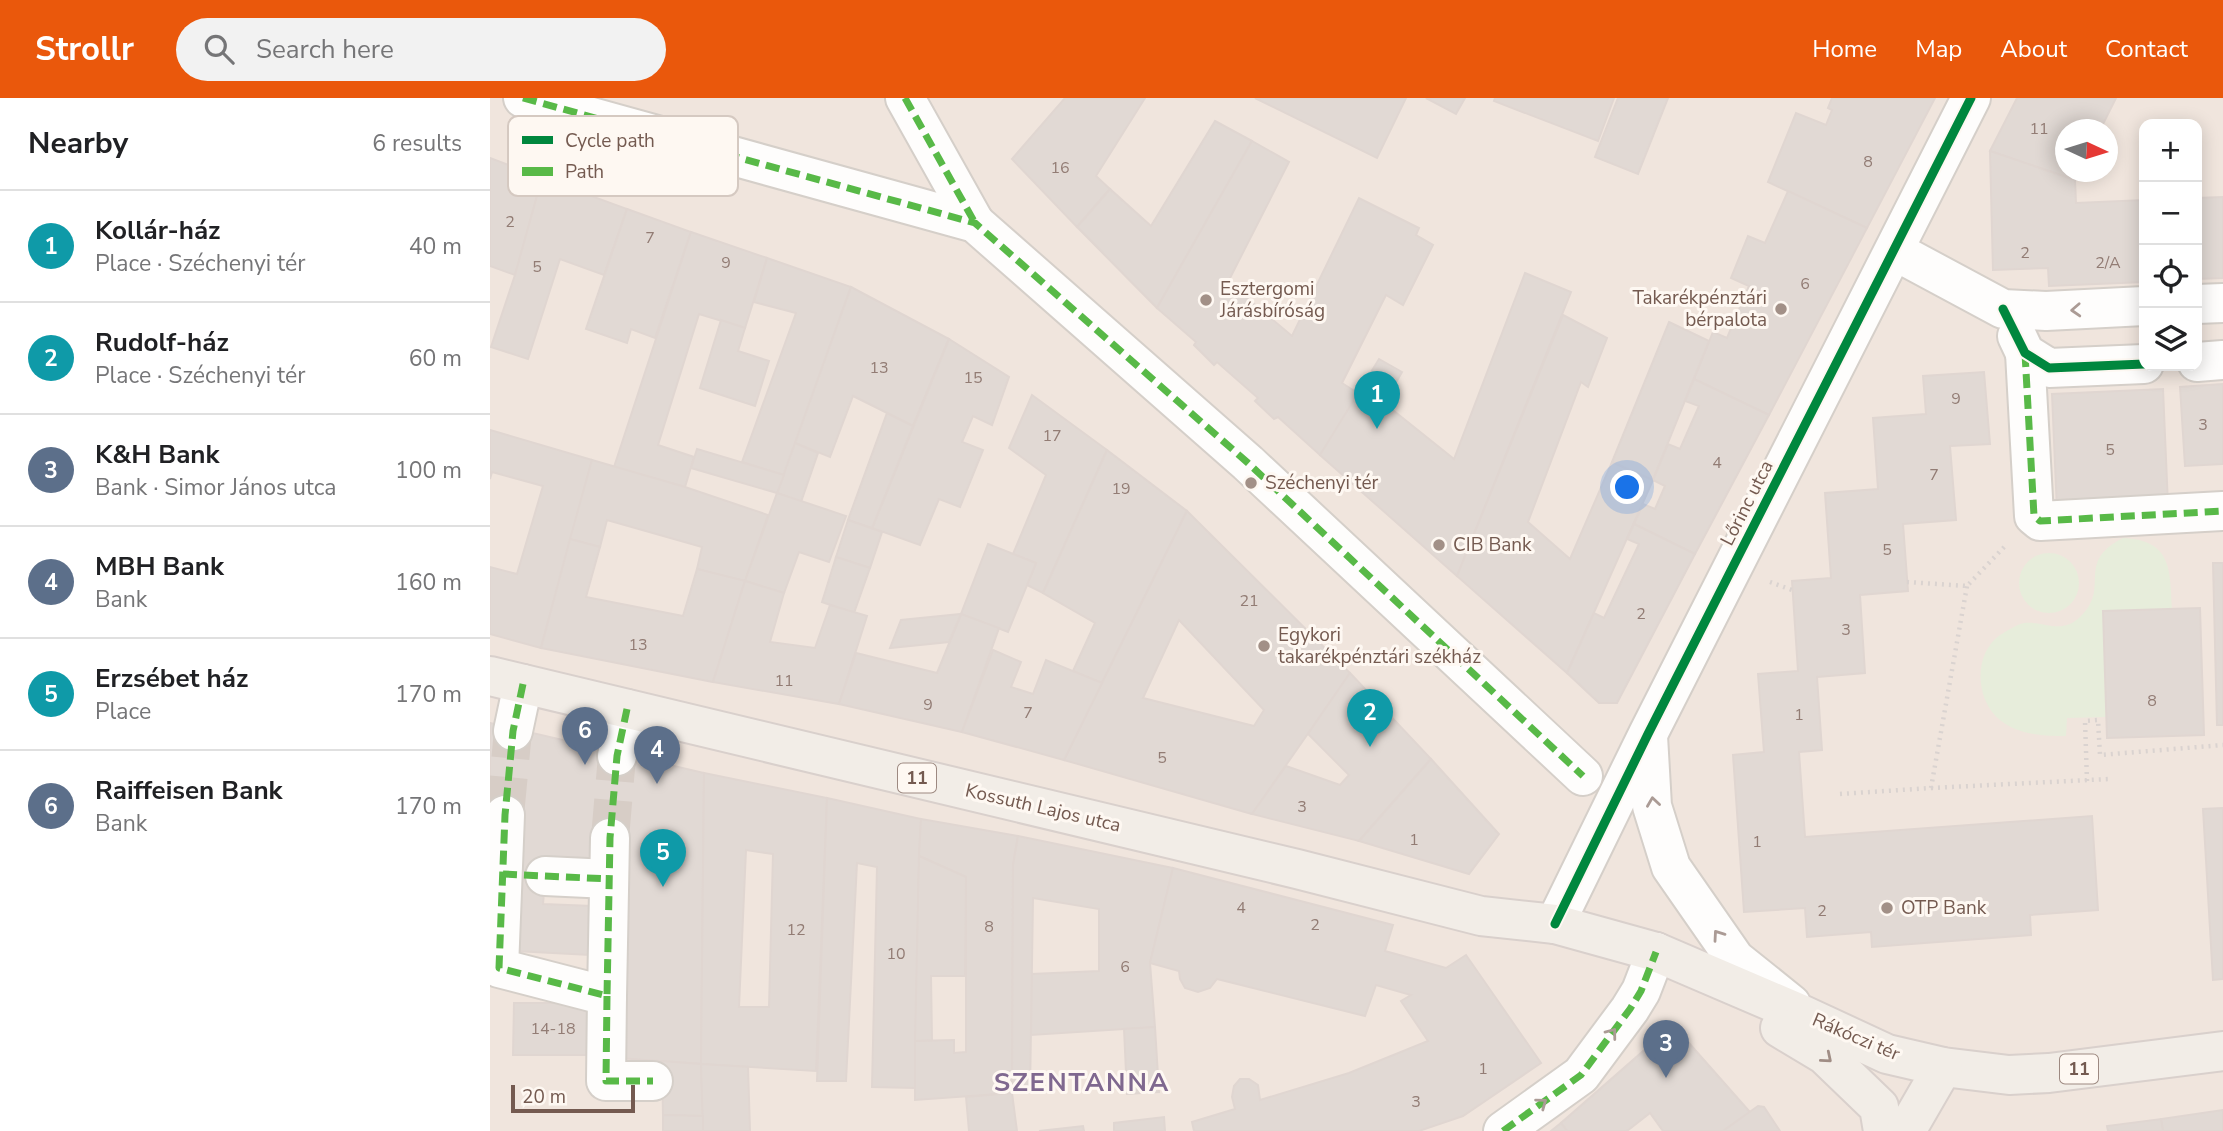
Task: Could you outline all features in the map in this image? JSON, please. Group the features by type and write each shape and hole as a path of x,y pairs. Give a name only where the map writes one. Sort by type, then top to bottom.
{"main road":[{"name":"Kossuth Lajos utca","path":"506,680 1297,869 1481,916 1555,924"},
{"name":"Rákóczi tér","path":"1555,924 1672,959 1887,1054 1944,1067 2009,1075 2049,1073 2218,1051"},
{"path":"1672,959 1825,1055 1879,1107 1883,1131"},
{"path":"1906,1131 1944,1067"}],"street":[{"path":"523,98 588,116"},
{"path":"905,98 975,223 1248,463 1583,776"},
{"name":"Lőrinc utca","path":"1555,924 1648,734 1971,98"},
{"path":"738,157 975,223"},
{"path":"1895,251 2003,309 2046,311 2139,306"},
{"path":"2202,304 2223,303"},
{"path":"2003,309 2025,353 2034,516 2040,521 2223,511"},
{"path":"2025,353 2049,368 2139,364"},
{"path":"2202,362 2223,360"},
{"path":"506,680 513,732"},
{"path":"617,757 627,709"},
{"path":"1648,734 1652,806 1671,867 1735,958 1803,1015"},
{"path":"505,815 522,875 499,968 607,996"},
{"path":"610,838 606,1081 653,1081"},
{"path":"522,875 609,879"},
{"path":"1503,1131 1581,1074 1641,991 1672,959"}],"path":[{"path":"1931,788 1968,586 2034,516"},
{"path":"1769,582 1792,590"},
{"path":"1907,582 1968,586"},
{"path":"2087,780 2085,721 2098,720 2100,755 2223,745"},
{"path":"1840,794 2109,779"}],"shaded area":[{"path":"490,98 2223,98 2223,1131 490,1131"}],"green space":[{"path":"2123,538 2151,544 2160,551 2169,570 2172,609 2103,611 2106,717 2067,718 2066,736 2032,734 2007,725 1992,711 1982,689 1982,665 1991,643 2021,624 2060,626 2080,617 2093,596 2096,566 2100,557 2108,547"},
{"path":"2049,553 2070,562 2079,583 2070,604 2049,613 2028,604 2019,583 2028,562"}],"building":[{"path":"1065,98 1145,98 1096,176 1110,189 1077,227 1012,159"},
{"path":"1255,98 1406,98 1377,158"},
{"path":"1426,98 1465,98 1456,114"},
{"path":"1495,98 1614,98 1598,141 1494,101"},
{"path":"1618,98 1668,98 1638,174 1595,157"},
{"path":"1832,98 1935,98 1867,228 1768,182 1796,113 1826,125 1832,110 1828,108"},
{"path":"2017,98 2116,98 2106,119 2055,119 2055,173 1990,151"},
{"path":"1215,121 1252,141 1157,308 1077,227 1110,189 1151,226"},
{"name":"Esztergomi Járásbíróság","path":"1252,141 1289,162 1228,282 1292,336 1359,198 1419,228 1416,235 1433,245 1403,305 1386,295 1342,383 1359,394 1320,455 1278,417 1274,419 1255,401 1258,398 1217,362 1214,365 1194,345 1196,342 1157,308"},
{"path":"1990,151 2055,173 2055,182 2075,182 2076,203 2139,200 2139,282 2049,286 2048,268 1993,270"},
{"path":"490,158 508,165 508,196 537,196 515,275 490,266"},
{"name":"Takarékpénztári bérpalota","path":"1788,191 1867,228 1769,415 1694,379 1713,332 1727,338 1749,286 1731,278 1748,236 1765,243"},
{"path":"537,196 591,196 627,209 604,275 560,259 528,359 491,347"},
{"path":"2223,197 2223,278 2202,279 2202,198"},
{"path":"627,209 691,232 655,338 631,329 627,343 586,329"},
{"path":"691,232 767,258 745,328 699,314 658,445 694,457 685,487 614,467"},
{"path":"767,258 851,287 784,475 742,462 796,313 754,302"},
{"path":"1525,273 1571,292 1457,576 1320,455 1379,359 1402,372 1384,403 1454,459"},
{"path":"851,287 949,339 913,426 853,396 830,457 795,443"},
{"path":"1563,315 1607,338 1588,387 1581,382 1528,522 1570,559 1612,462 1653,480 1567,673 1457,576"},
{"path":"721,320 745,328 738,351 769,361 755,406 700,388"},
{"path":"1669,322 1709,341 1653,480 1612,462"},
{"path":"949,339 1009,377 992,425 973,416 962,442 983,450 960,507 939,499 920,545 872,528"},
{"path":"1984,372 1990,444 1950,446 1956,520 1903,524 1908,591 1860,595 1865,673 1817,677 1822,750 1799,752 1805,837 2092,816 2098,910 2030,915 2031,935 1872,947 1871,932 1807,937 1805,908 1744,912 1733,755 1764,752 1758,674 1798,671 1792,581 1831,578 1825,493 1878,489 1873,418 1926,414 1923,376"},
{"name":"Takarékpénztári bérpalota","path":"1694,379 1769,415 1695,554 1634,524 1643,504 1655,509 1665,486 1653,480 1668,444 1680,449 1699,406 1685,401"},
{"path":"2223,384 2223,464 2185,466 2180,387"},
{"path":"2163,389 2168,505 2057,510 2052,394"},
{"path":"1032,395 1107,450 1043,593 1027,585 1036,563 1013,554 1046,475 1009,448"},
{"path":"887,413 913,426 872,528 848,520"},
{"path":"490,430 592,460 541,648 490,634 490,567 517,574 543,486 492,472 490,479"},
{"path":"795,443 818,453 801,502 777,493"},
{"path":"697,449 784,475 777,493 691,468"},
{"path":"1107,450 1187,511 1102,683 1073,671 1095,623 1043,593"},
{"path":"592,460 768,515 745,581 697,569 702,547 607,520 600,547 570,539"},
{"path":"777,493 846,516 829,562 799,552 784,593 745,581"},
{"name":"Egykori takarékpénztári székház","path":"1187,511 1350,673 1252,814 1064,760","holes":["1179,620 1264,710 1254,726 1143,698"]},
{"path":"848,520 882,532 870,568 836,557"},
{"path":"1634,524 1695,554 1617,703 1599,703 1567,673 1594,613 1604,618 1639,544 1627,539"},
{"path":"570,539 600,547 586,597 683,616 697,569 745,581 713,682 541,648"},
{"path":"988,544 1036,563 1008,632 961,614"},
{"path":"836,557 870,568 854,613 822,602"},
{"path":"2213,563 2223,563 2223,725 2217,725"},
{"path":"745,581 784,593 770,642 815,648 830,605 867,616 839,704 713,682"},
{"path":"2200,608 2204,735 2107,738 2103,611"},
{"path":"961,614 999,628 962,732 839,704 856,653 937,673"},
{"path":"961,614 949,642 890,648 901,620"},
{"path":"993,650 1021,662 1011,687 1033,694 1046,660 1102,683 1064,760 962,732"},
{"path":"1350,673 1431,759 1359,841 1252,814 1286,766 1340,785 1349,775 1308,734"},
{"path":"490,723 704,773 701,1064 618,1058 594,862 547,859 543,904 592,906 590,955 515,951 490,863"},
{"path":"1431,759 1499,834 1469,874 1359,841"},
{"path":"704,773 827,798 816,1071 701,1064","holes":["746,850 773,854 769,1007 739,1007"]},
{"path":"827,798 921,819 915,1088 872,1087 877,867 857,863 846,1081 817,1081"},
{"path":"2223,808 2223,979 2213,980 2203,809"},
{"path":"921,819 1018,836 1013,865 1012,1093 915,1100 915,1041 954,1040 954,1053 966,1052 966,877 919,856"},
{"path":"1018,836 1173,868 1150,963 1155,1027 1031,1035 1032,974 1099,971 1099,909 1033,898 1030,1093 1012,1093 1013,865"},
{"path":"919,856 966,877 965,976 931,976 932,1040 915,1041"},
{"path":"1173,868 1393,925 1385,951 1446,968 1466,955 1541,1063 1463,1116 1419,1131 1194,1131 1192,1122 1235,1109 1232,1097 1234,1086 1240,1079 1249,1079 1258,1085 1260,1100 1349,1073 1428,1041 1401,1001 1411,995 1376,985 1365,1016 1217,979 1210,988 1198,992 1185,988 1179,971 1150,963"},
{"path":"514,1003 592,1003 592,1055 513,1055"},
{"path":"1673,1025 1750,1112 1723,1131 1663,1131 1650,1113 1627,1131 1567,1131 1561,1123"},
{"path":"1155,1027 1159,1092 1127,1094 1124,1029"},
{"path":"662,1061 701,1064 703,1116 663,1115"},
{"path":"701,1064 748,1067 750,1131 703,1131"},
{"path":"1012,1093 1017,1131 969,1131 966,1097"},
{"path":"1758,1106 1764,1107 1780,1131 1723,1131"},
{"path":"2223,1110 2223,1131 2163,1131 2161,1119"},
{"path":"663,1115 703,1116 703,1131 663,1131"},
{"path":"1164,1117 1165,1131 1114,1131 1114,1123"},
{"path":"2161,1119 2163,1131 2108,1131 2107,1126"},
{"path":"1561,1123 1567,1131 1551,1131"},
{"path":"1083,1126 1084,1131 1039,1131"}],"tunnel":[{"path":"505,815 513,731"},
{"path":"610,838 617,756"}],"marked path":[{"path":"523,98 588,116"},
{"path":"905,98 975,223"},
{"path":"738,157 975,223 1248,463 1583,776"},
{"path":"2025,353 2034,516 2040,521 2223,511"},
{"path":"523,684 513,731 505,815 499,968 607,996 610,838 617,756 627,709"},
{"path":"503,874 609,879"},
{"path":"1503,1131 1581,1075 1641,991 1656,952"},
{"path":"607,996 606,1081 653,1081"}],"cycle path":[{"path":"1555,924 1648,734 1971,98"},
{"path":"2003,309 2025,353 2049,368 2139,364"}],"place":[{"name":"Esztergomi Járásbíróság","path":"1206,300"},
{"name":"Takarékpénztári bérpalota","path":"1781,309"},
{"name":"Kollár-ház","path":"1377,429"},
{"name":"Széchenyi tér","path":"1251,483"},
{"name":"CIB Bank","path":"1439,545"},
{"name":"Egykori takarékpénztári székház","path":"1264,646"},
{"name":"Rudolf-ház","path":"1370,747"},
{"name":"Raiffeisen Bank","path":"585,765"},
{"name":"MBH Bank","path":"657,784"},
{"name":"Erzsébet ház","path":"663,887"},
{"name":"OTP Bank","path":"1887,908"},
{"name":"K&H Bank","path":"1666,1078"}],"district":[{"name":"SZENTANNA","path":"1082,1082"}]}
